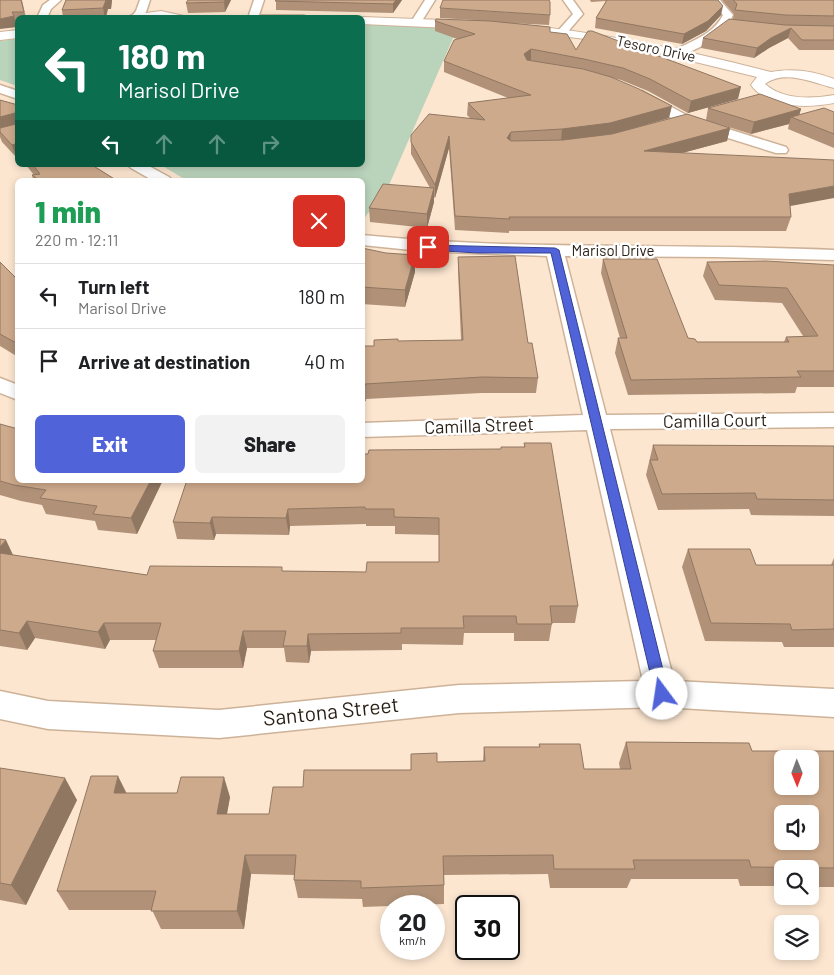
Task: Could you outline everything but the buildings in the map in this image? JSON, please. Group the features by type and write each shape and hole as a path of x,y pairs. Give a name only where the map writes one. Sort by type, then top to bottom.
{"street":[{"path":"44,15 48,7 56,0"},
{"path":"137,15 141,12 145,0"},
{"path":"254,15 259,0"},
{"path":"416,22 430,0"},
{"path":"561,33 578,14 568,0"},
{"path":"677,53 730,25 728,15 714,0"},
{"path":"161,14 162,1"},
{"path":"152,15 166,15"},
{"path":"365,20 486,26"},
{"name":"Tesoro Drive","path":"504,27 616,40 768,76 796,75 831,81"},
{"path":"0,36 15,34"},
{"path":"768,76 761,80 758,85 762,90 773,95 804,102 834,100"},
{"path":"628,88 685,120 705,128 781,150"},
{"path":"0,89 15,94"},
{"path":"750,101 773,95"},
{"path":"666,125 704,114"},
{"path":"140,167 160,178"},
{"name":"Marisol Drive","path":"365,240 412,246 478,250 772,251 834,255"},
{"path":"555,250 662,694"},
{"path":"0,385 15,392"},
{"name":"Camilla Court","path":"596,422 834,420"},
{"name":"Camilla Street","path":"365,430 596,422"},
{"name":"Santona Street","path":"0,705 48,715 219,724 459,699 662,694 834,703"}],"green space":[{"path":"365,24 457,29 389,185 365,217 365,178 183,178 164,167 365,167"},
{"path":"15,39 15,85 0,80 0,41"}],"route":[{"path":"428,247 478,250 555,250 662,694"}]}
